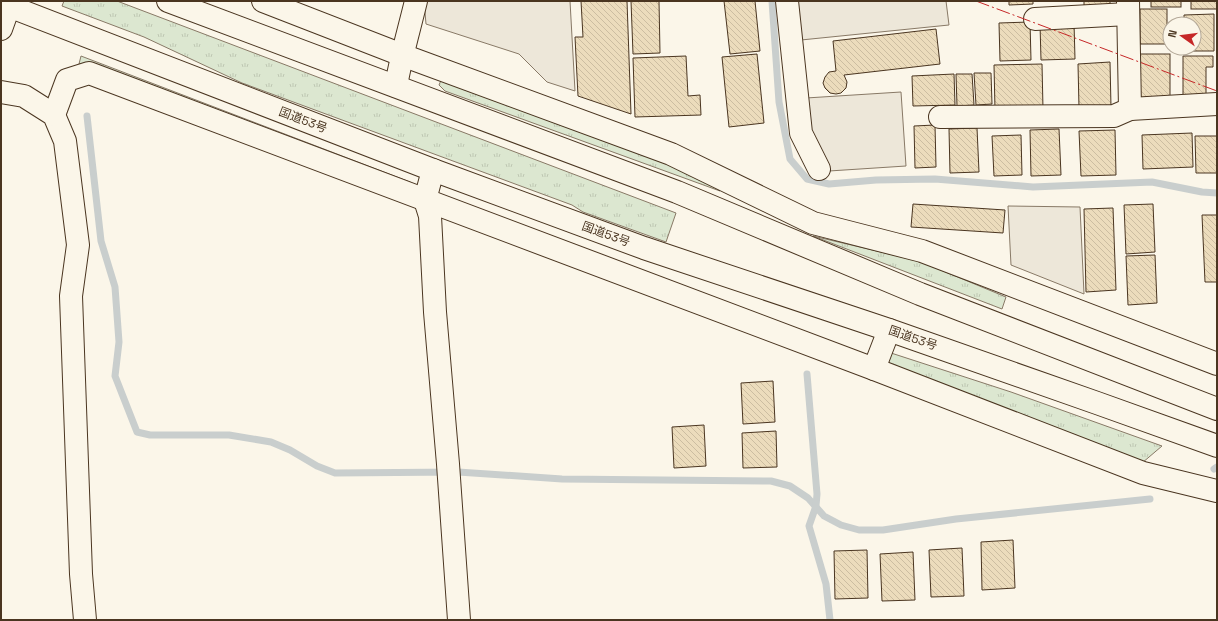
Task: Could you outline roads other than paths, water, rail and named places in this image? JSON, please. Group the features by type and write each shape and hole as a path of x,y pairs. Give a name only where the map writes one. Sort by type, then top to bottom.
{"main road":[{"path":"168,1 677,192 920,294 1214,407"},
{"path":"263,1 402,55 671,154 813,223 922,251 1217,364"},
{"path":"396,86 402,55 416,1"},
{"path":"788,1 801,133 819,169"},
{"path":"1,29 7,4"},
{"name":"国道53号","path":"7,4 433,170 644,248 889,330 1213,445"},
{"path":"1035,19 1128,8 1130,110"},
{"path":"54,115 67,80 89,73 874,369 1143,473 1217,491"},
{"path":"1,92 24,96 54,115 65,141 78,245 70,296 81,574 85,620"},
{"path":"940,117 1114,116 1130,110 1217,104"},
{"path":"433,170 425,200 430,216 434,312 459,620"},
{"path":"874,369 889,330"}],"waterway":[{"path":"772,1 779,102 790,159 807,179 829,184 876,180 935,179 1033,187 1152,182 1202,192 1217,193"},
{"path":"87,116 101,241 115,287 119,342 115,376 137,432 150,435 229,435 271,442 290,450 317,466 335,473 458,472 562,479 771,481 790,486 808,498 824,516 841,525 859,530 883,530 956,519 1150,499"},
{"path":"807,374 817,494 816,506 809,526 826,584 830,620"}]}
